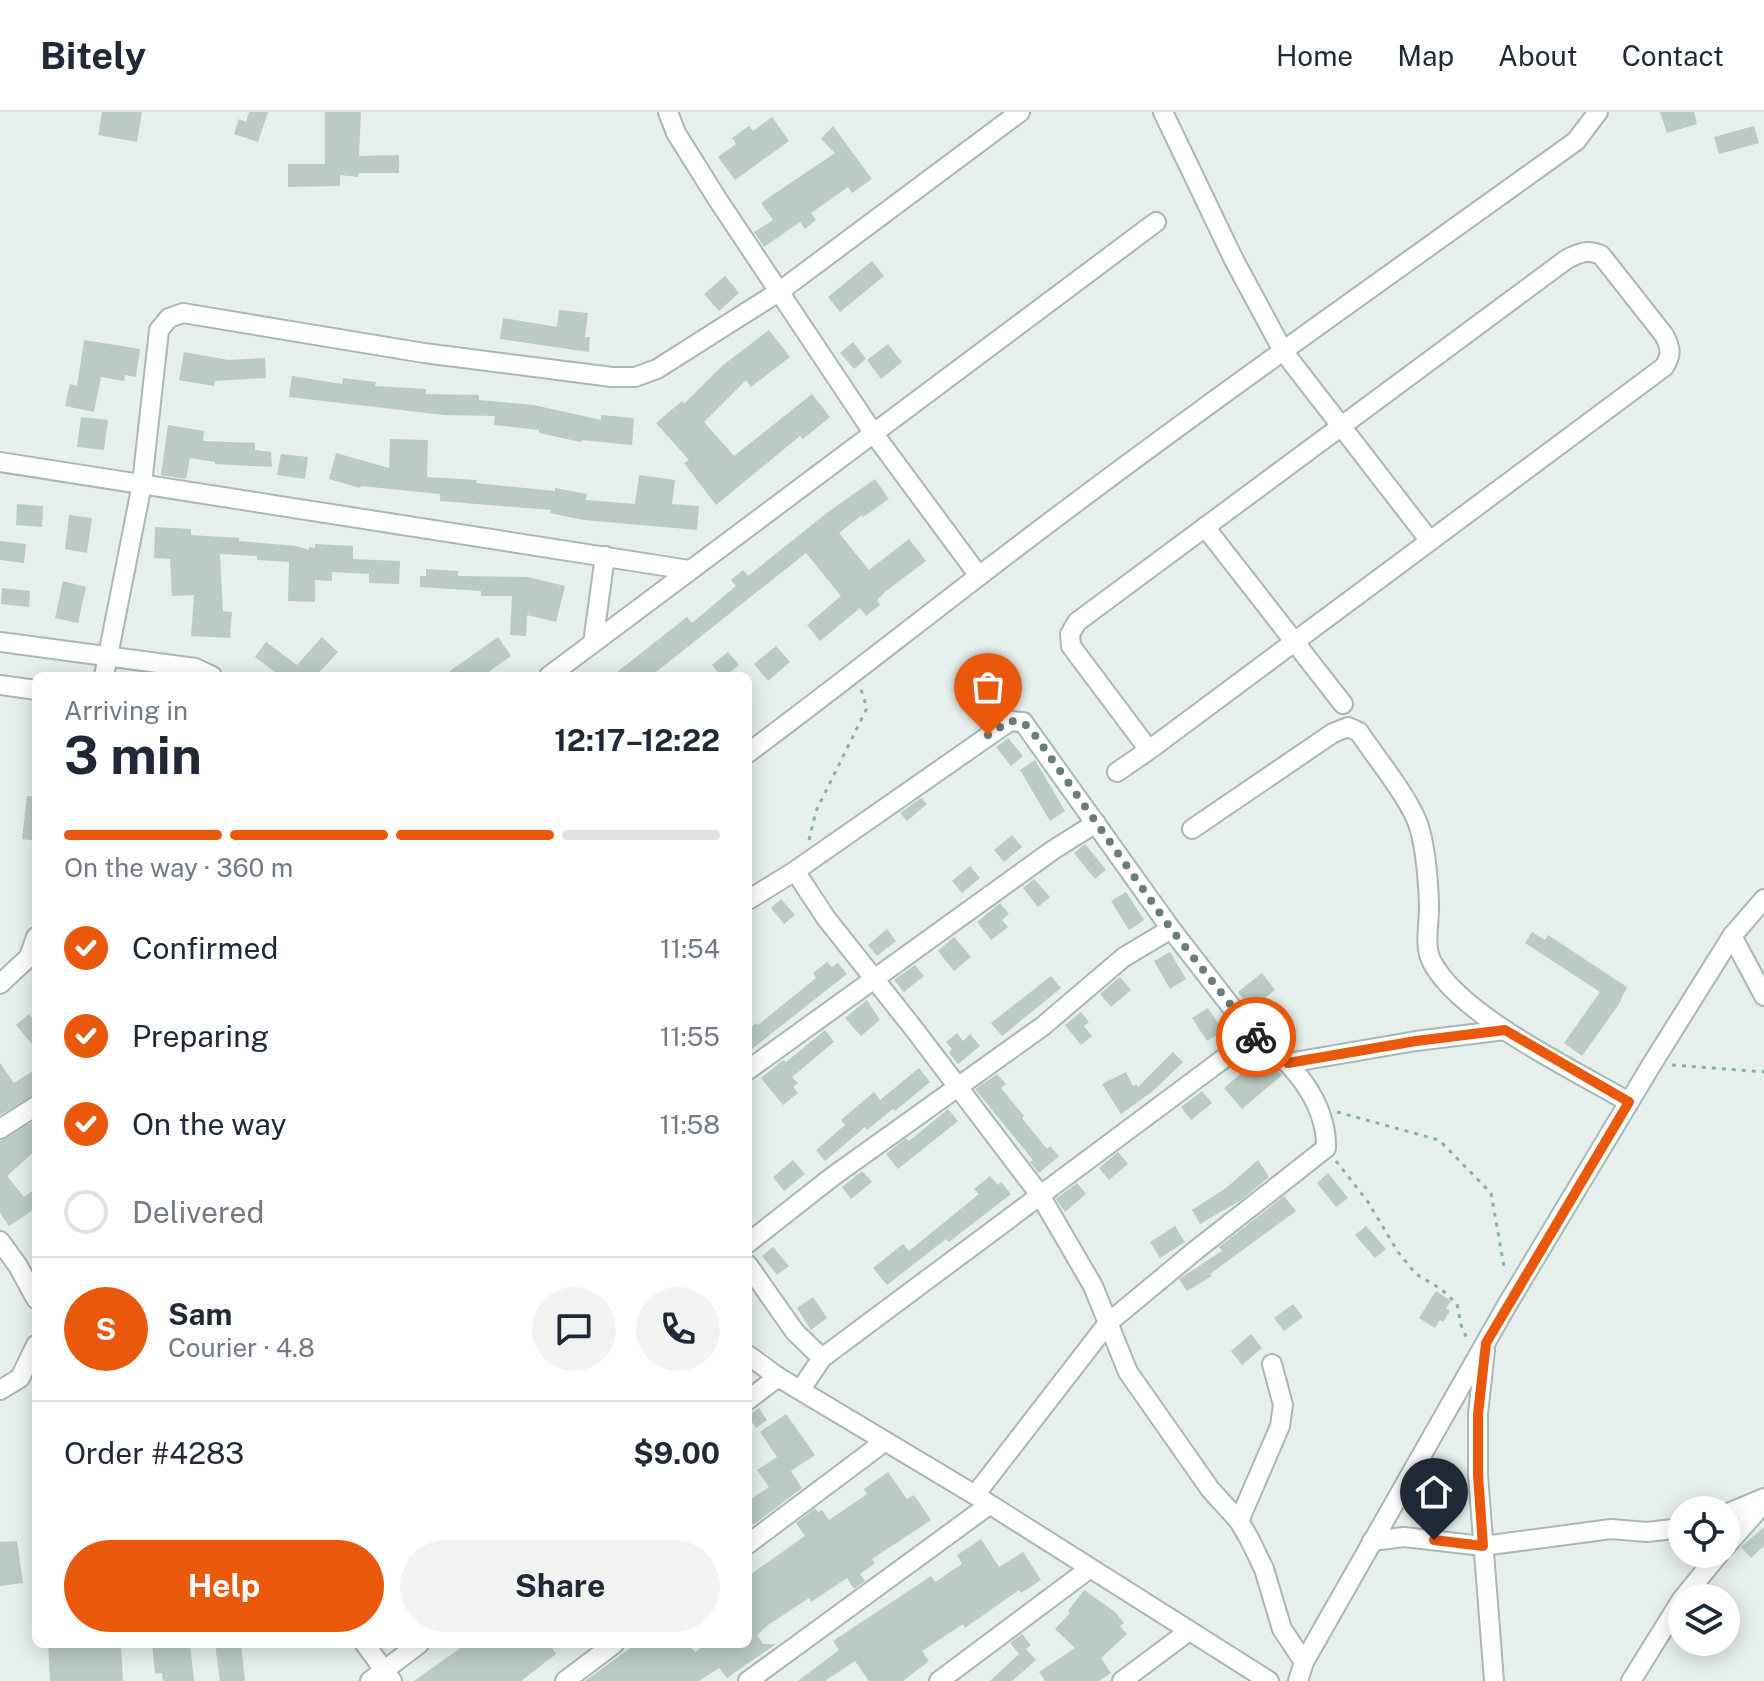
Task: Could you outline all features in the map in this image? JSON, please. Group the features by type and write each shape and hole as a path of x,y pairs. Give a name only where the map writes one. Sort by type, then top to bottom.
{"street":[{"path":"668,112 676,133 718,200 874,434 979,576"},
{"path":"105,672 142,484 159,330 169,318 183,313 424,353 612,377 635,377 657,369 780,291 1020,112"},
{"path":"1163,112 1234,260 1283,351 1430,541"},
{"path":"752,750 856,674 979,576 1283,351 1576,141 1598,112"},
{"path":"554,672 1156,222"},
{"path":"1117,772 1149,750 1295,642 1664,367 1670,358 1670,347 1664,335 1601,255 1592,251 1582,252 1567,259 1077,622 1070,634 1071,646 1149,750"},
{"path":"0,462 689,570"},
{"path":"1205,527 1343,704"},
{"path":"593,643 605,556"},
{"path":"0,642 107,655 195,668 204,672"},
{"path":"0,685 32,689"},
{"path":"748,1681 982,1500 1108,1323 1326,1148 1327,1134 1317,1106 1288,1063 1254,1036 1171,929 1023,722 1010,721 752,897"},
{"path":"1192,829 1333,733 1348,727 1359,732 1411,810 1420,829 1429,902 1431,961 1469,1005 1505,1030 1629,1102"},
{"path":"752,1067 1040,859 1096,823"},
{"path":"803,865 826,918 1040,1195 1093,1286 1128,1372 1210,1489 1239,1521 1264,1569 1282,1629 1304,1662"},
{"path":"1298,1681 1304,1662 1510,1299 1732,936 1764,899"},
{"path":"752,1240 832,1177 1043,1026 1124,957 1171,929"},
{"path":"1732,936 1764,996"},
{"path":"0,984 29,957 32,948"},
{"path":"1288,1063 1416,1041 1505,1030"},
{"path":"801,1389 822,1358 1254,1036"},
{"path":"0,1129 32,1109"},
{"path":"0,1241 32,1292"},
{"path":"752,1271 795,1332 822,1358"},
{"path":"1481,1351 1478,1475 1494,1681"},
{"path":"752,1358 1269,1681"},
{"path":"1239,1521 1280,1426 1283,1405 1272,1364"},
{"path":"752,1397 778,1377"},
{"path":"0,1390 28,1380"},
{"path":"752,1541 884,1442"},
{"path":"1740,1509 1764,1501"},
{"path":"1740,1529 1764,1501"},
{"path":"1372,1541 1404,1537 1483,1546 1611,1529 1647,1532 1668,1530"},
{"path":"1694,1584 1707,1568"},
{"path":"939,1681 1089,1569"},
{"path":"1631,1681 1668,1622"},
{"path":"1122,1681 1189,1631"},
{"path":"367,1648 382,1677 415,1648"},
{"path":"565,1681 609,1648"}],"path":[{"path":"803,865 816,811 867,708 856,674"},
{"path":"1652,1064 1764,1072"},
{"path":"1317,1106 1439,1140 1491,1193 1510,1299"},
{"path":"1326,1148 1368,1202 1398,1252 1416,1274 1441,1289 1457,1304 1461,1325 1481,1351"}],"building":[{"path":"102,112 142,112 137,142 98,135"},
{"path":"249,112 268,112 258,142 234,134 239,119 246,122"},
{"path":"325,112 361,112 359,156 399,155 399,173 359,173 358,177 340,175 340,186 288,187 288,164 325,164"},
{"path":"1660,112 1694,112 1697,124 1667,133"},
{"path":"772,117 789,141 735,180 718,157 736,144 732,138 749,126 753,131"},
{"path":"833,126 872,179 852,193 848,187 811,213 816,220 805,229 800,222 764,247 754,232 773,220 761,203 835,153 821,139"},
{"path":"1754,126 1759,143 1719,154 1714,137"},
{"path":"872,261 884,276 840,312 828,297"},
{"path":"725,276 739,293 719,311 704,294"},
{"path":"559,310 588,313 585,337 590,337 589,352 500,339 503,318 557,327"},
{"path":"769,330 790,357 751,387 746,380 704,422 734,456 812,394 830,417 803,439 800,436 716,505 684,463 689,460 656,423 682,401 684,404 722,366"},
{"path":"84,340 140,349 136,377 125,375 124,381 101,377 94,412 65,406 70,384 77,386"},
{"path":"853,342 866,359 854,369 840,353"},
{"path":"888,344 902,362 881,379 867,360"},
{"path":"184,352 228,360 265,358 266,378 215,381 214,386 179,380"},
{"path":"292,376 342,384 343,378 376,382 375,386 426,389 426,394 479,395 479,400 534,405 601,420 601,415 634,418 632,445 581,442 539,433 539,430 494,425 495,416 444,415 289,397"},
{"path":"81,417 108,420 104,450 77,447"},
{"path":"168,425 204,431 203,441 255,443 255,450 271,452 272,467 215,464 190,458 186,479 161,475"},
{"path":"390,439 428,440 427,477 477,480 476,483 555,491 555,488 587,494 586,500 635,504 639,475 675,480 672,504 699,506 697,530 584,520 550,513 551,510 440,501 440,494 360,488 329,479 336,453 389,468"},
{"path":"281,454 308,457 305,479 277,475"},
{"path":"875,479 889,499 839,533 869,570 909,539 926,561 886,591 877,600 880,605 866,616 860,608 820,641 807,625 841,596 806,553 656,672 617,672 687,617 692,623 736,586 731,580 743,570 748,576"},
{"path":"17,504 43,506 42,527 16,525"},
{"path":"69,515 92,518 87,553 65,549"},
{"path":"155,527 191,529 191,535 239,538 239,541 309,550 309,547 315,548 315,544 353,546 353,559 400,561 399,584 369,583 369,574 332,572 332,581 315,580 315,602 288,601 289,562 220,554 223,611 232,612 230,638 191,636 194,595 172,596 170,559 154,558"},
{"path":"0,541 26,544 24,563 0,560"},
{"path":"426,569 458,571 458,576 528,577 565,586 556,622 527,615 526,636 510,635 512,596 481,596 481,591 420,587 420,576 426,576"},
{"path":"63,581 86,587 78,623 55,618"},
{"path":"2,588 30,591 29,607 1,604"},
{"path":"322,637 338,652 320,672 275,672 255,657 266,642 297,665"},
{"path":"498,637 511,656 489,672 449,672"},
{"path":"776,646 790,662 768,681 754,664"},
{"path":"728,652 739,665 730,672 718,672 712,665"},
{"path":"1008,738 1023,756 1011,766 996,747"},
{"path":"1035,760 1065,811 1050,821 1020,770"},
{"path":"27,796 32,797 32,840 22,839"},
{"path":"921,798 927,804 907,821 900,813"},
{"path":"1012,835 1022,847 1004,862 994,850"},
{"path":"1085,844 1106,870 1095,879 1074,853"},
{"path":"970,866 980,878 962,893 952,881"},
{"path":"1034,879 1050,897 1038,907 1023,888"},
{"path":"1126,892 1144,920 1129,930 1111,901"},
{"path":"781,899 795,915 784,924 771,908"},
{"path":"1000,903 1009,914 1002,920 1008,927 991,940 977,922"},
{"path":"887,929 896,941 877,956 868,945"},
{"path":"1532,932 1545,940 1548,935 1627,987 1619,1004 1582,1056 1564,1043 1600,992 1525,943"},
{"path":"954,937 971,957 954,971 938,951"},
{"path":"1170,952 1186,979 1170,989 1154,961"},
{"path":"827,962 832,967 838,963 847,974 752,1049 752,1026 756,1023 758,1025 816,978 813,973"},
{"path":"915,965 924,976 904,992 894,980"},
{"path":"1262,973 1275,990 1251,1009 1238,992"},
{"path":"1051,976 1061,988 1002,1036 991,1023"},
{"path":"1120,977 1131,990 1111,1007 1100,994"},
{"path":"867,1000 880,1020 861,1036 845,1018"},
{"path":"1208,1008 1223,1031 1207,1041 1192,1018"},
{"path":"1081,1012 1089,1022 1084,1026 1092,1036 1081,1045 1065,1025"},
{"path":"29,1014 32,1018 32,1044 16,1025"},
{"path":"825,1030 834,1042 792,1077 798,1083 793,1087 798,1093 783,1105 761,1078"},
{"path":"957,1033 963,1041 970,1034 980,1046 958,1064 949,1053 952,1049 946,1042"},
{"path":"1173,1052 1183,1062 1153,1091 1121,1114 1102,1084 1126,1072 1133,1086 1136,1084 1138,1087"},
{"path":"1262,1056 1282,1075 1242,1109 1224,1088"},
{"path":"0,1063 14,1083 32,1072 32,1096 0,1115"},
{"path":"919,1068 930,1082 895,1111 893,1109 867,1130 865,1127 825,1161 816,1150 845,1125 841,1120 874,1092 880,1100"},
{"path":"997,1074 1006,1084 1001,1088 1024,1116 1022,1118 1047,1149 1050,1146 1059,1156 1039,1173 1030,1162 1033,1160 975,1089"},
{"path":"1202,1091 1212,1103 1191,1120 1181,1107"},
{"path":"948,1109 958,1121 898,1169 886,1154 906,1138 909,1141"},
{"path":"32,1122 32,1154 7,1176 24,1197 32,1191 32,1211 9,1226 0,1213 0,1141"},
{"path":"1118,1152 1128,1164 1109,1180 1099,1168"},
{"path":"793,1160 805,1174 784,1191 773,1177"},
{"path":"1258,1160 1269,1177 1241,1200 1200,1224 1192,1210 1226,1188"},
{"path":"862,1171 872,1182 851,1199 842,1187"},
{"path":"1328,1173 1348,1198 1336,1207 1317,1183"},
{"path":"990,1176 998,1185 1001,1182 1011,1194 887,1285 873,1268 903,1244 909,1251 979,1194 974,1189"},
{"path":"1077,1183 1086,1194 1065,1212 1056,1199"},
{"path":"1284,1196 1296,1211 1210,1274 1212,1276 1187,1291 1179,1279 1222,1251 1219,1247"},
{"path":"1175,1226 1185,1242 1160,1258 1150,1242"},
{"path":"1366,1226 1386,1249 1375,1258 1355,1235"},
{"path":"773,1247 789,1266 777,1275 762,1256"},
{"path":"1436,1291 1451,1301 1446,1308 1450,1311 1435,1328 1419,1318"},
{"path":"813,1297 827,1318 811,1330 797,1308"},
{"path":"1293,1304 1303,1317 1284,1331 1274,1318"},
{"path":"1251,1334 1262,1348 1242,1365 1231,1351"},
{"path":"759,1408 767,1420 756,1428 752,1413"},
{"path":"786,1414 815,1455 791,1471 802,1488 753,1525 752,1498 769,1487 757,1470 777,1457 760,1432"},
{"path":"888,1472 907,1499 914,1495 931,1520 872,1559 875,1563 860,1574 865,1581 854,1589 847,1578 768,1625 757,1635 763,1644 776,1644 727,1678 719,1668 699,1681 585,1681 630,1648 692,1648 695,1652 701,1648 752,1648 752,1573 805,1536 796,1523 815,1508 818,1512 822,1510 829,1520 867,1494 864,1489"},
{"path":"1764,1527 1764,1546 1751,1558 1741,1547"},
{"path":"981,1539 999,1567 1023,1552 1041,1580 1021,1593 1019,1590 965,1628 963,1624 922,1651 929,1661 903,1681 869,1681 855,1661 825,1681 798,1681 839,1650 833,1641 931,1576 935,1582 962,1564 957,1555"},
{"path":"17,1541 23,1583 0,1586 0,1542"},
{"path":"1084,1590 1115,1612 1124,1623 1120,1626 1127,1634 1101,1658 1111,1673 1099,1681 1045,1681 1039,1672 1075,1648 1055,1629 1070,1613 1068,1611"},
{"path":"1022,1634 1031,1645 1026,1649 1036,1660 1012,1681 990,1681 1019,1654 1010,1643"},
{"path":"48,1648 121,1648 123,1681 50,1681"},
{"path":"152,1648 190,1648 194,1681 163,1681 162,1673 155,1674"},
{"path":"216,1648 241,1648 245,1681 220,1681"},
{"path":"460,1648 552,1648 556,1654 521,1681 414,1681"}],"way so far":[{"path":"988,735 1010,721 1023,722 1032,731 1171,929 1256,1037"}],"route":[{"path":"1256,1037 1288,1063 1416,1041 1505,1030 1629,1102 1486,1343 1478,1414 1483,1546 1434,1540"}]}
